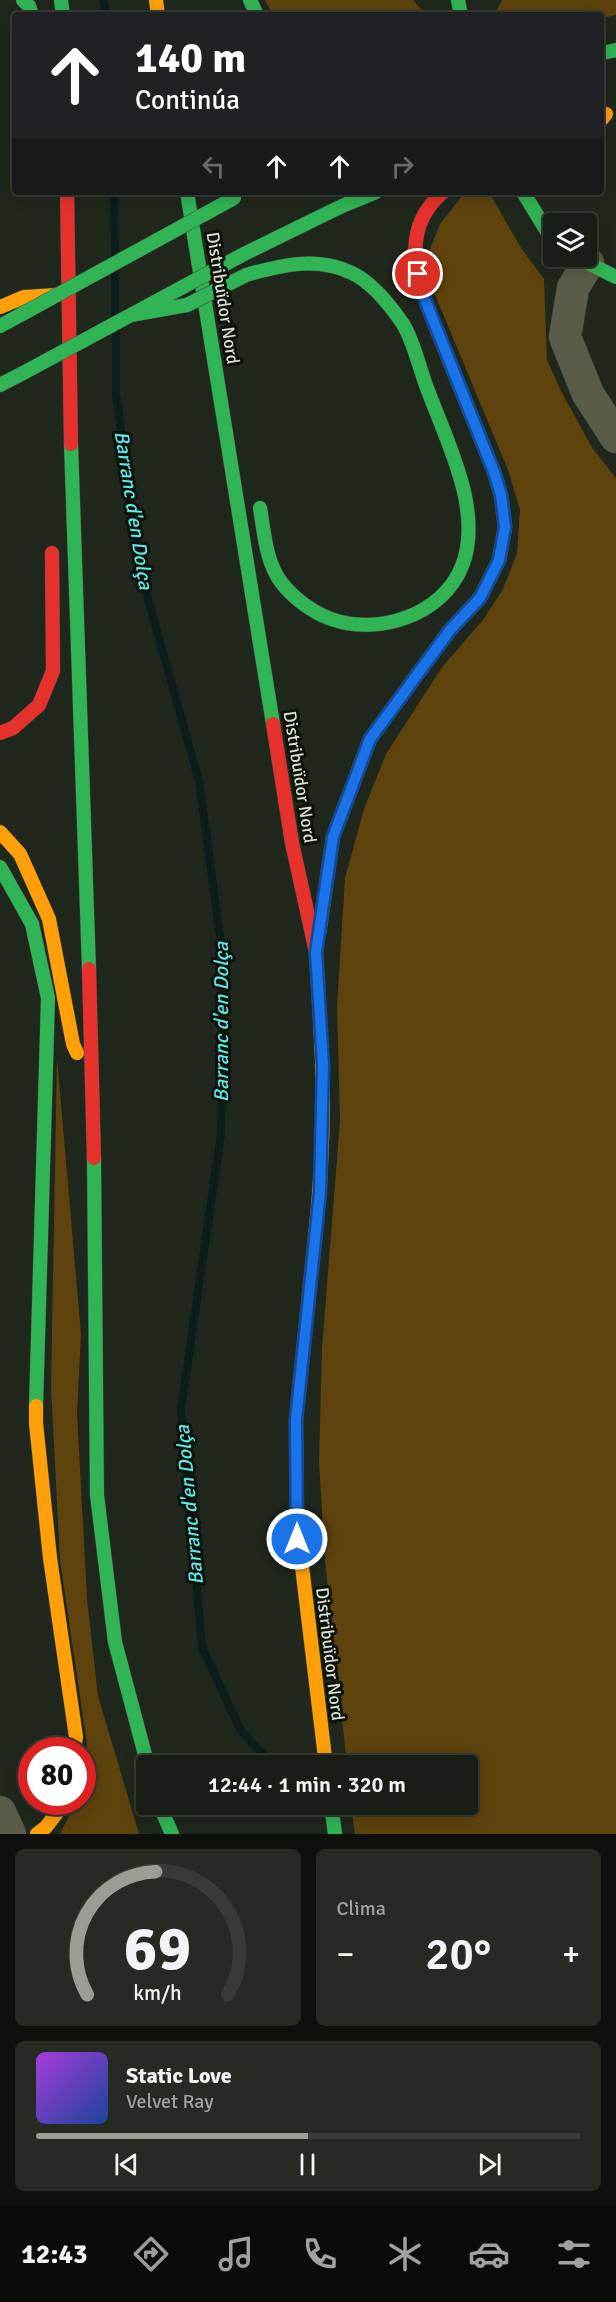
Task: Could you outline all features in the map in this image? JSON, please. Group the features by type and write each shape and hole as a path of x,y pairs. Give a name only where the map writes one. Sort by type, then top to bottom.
{"main road":[{"path":"67,195 72,488 93,1094 96,1495 115,1642 145,1755"},
{"name":"Distribuïdor Nord","path":"187,195 292,843 316,952 323,1065 320,1192 296,1420 297,1539 325,1755"},
{"path":"0,326 239,195"},
{"path":"0,385 244,254 370,195"},
{"path":"316,952 333,837 370,739 450,630 480,598 499,560 505,527 501,495 494,472 421,290 414,258 420,225 440,195"},
{"path":"525,195 543,225"},
{"path":"131,315 187,305 246,275 277,265 307,261 337,266 368,282 389,303 404,326 464,488 469,534 465,560 450,587 429,608 399,622 370,627 339,622 315,612 294,597 281,581 270,561 257,489"},
{"path":"597,267 616,277"},
{"path":"0,307 24,297 56,295"},
{"path":"207,313 226,341"},
{"path":"60,522 72,488"},
{"path":"0,733 13,728 39,705 53,671 52,544"},
{"path":"0,832 20,854 49,919 73,1044 93,1094"},
{"path":"0,867 32,924 48,998 36,1423 50,1558 76,1737"},
{"path":"37,1834 55,1815"},
{"path":"164,1815 172,1834"},
{"path":"332,1815 335,1834"}],"street":[{"path":"580,267 573,288 565,337 588,394 616,437"},
{"path":"0,1812 10,1834"}],"shaded area":[{"path":"265,0 413,0 423,12 271,12"},
{"path":"502,0 616,0 616,15 604,18 604,12 496,12"},
{"path":"491,195 521,248 544,279 547,360 593,449 616,478 616,1834 355,1834 352,1815 478,1815 478,1755 346,1755 325,1561 319,1462 322,1348 340,1121 337,1007 345,878 364,809 386,754 442,667 483,620 503,589 517,553 520,510 508,470 428,278 430,249 440,224 462,196"},
{"path":"57,1058 81,1334 77,1413 87,1599 98,1696 139,1834 60,1834 70,1815 96,1815 96,1737 86,1737 60,1560 51,1387"}],"waterway":[{"name":"Barranc d'en Dolça","path":"104,0 106,12"},
{"name":"Barranc d'en Dolça","path":"114,195 115,254"},
{"name":"Barranc d'en Dolça","path":"115,273 115,314"},
{"name":"Barranc d'en Dolça","path":"116,330 116,393 139,567 199,781 224,965 221,1134 181,1410 202,1647 241,1731 264,1755"}],"traffic: fast":[{"path":"23,0 31,12"},
{"path":"61,0 63,12"},
{"path":"250,0 256,12"},
{"path":"458,0 460,12"},
{"path":"604,53 616,50"},
{"path":"187,195 273,724"},
{"path":"244,254 369,195"},
{"path":"525,195 543,225"},
{"path":"24,313 234,198"},
{"path":"25,372 244,254"},
{"path":"246,275 286,265 326,265 360,277 387,302 403,324 410,339 460,476 466,499 468,545 462,566 453,583 425,609 388,623 349,624 331,619 310,608 291,594 281,582 269,556 260,508"},
{"path":"596,267 616,277"},
{"path":"131,315 187,305 246,275"},
{"path":"0,326 24,313"},
{"path":"319,934 333,837 370,739 450,630 480,598 499,560 505,527 501,495 494,472 432,318"},
{"path":"0,385 25,372"},
{"path":"71,444 89,969"},
{"path":"0,867 32,924 48,998 36,1406"},
{"path":"94,1158 97,1495 115,1642 145,1755"},
{"path":"164,1815 172,1834"},
{"path":"332,1815 335,1834"}],"traffic: slow":[{"path":"156,0 158,12"},
{"path":"0,307 24,297 56,295"},
{"path":"0,832 20,854 49,919 73,1044 77,1053"},
{"path":"315,1238 322,1129 320,1020"},
{"path":"36,1406 50,1558 76,1737"},
{"path":"297,1525 325,1755"},
{"path":"37,1834 55,1815"}],"traffic: jam":[{"path":"67,195 71,444"},
{"path":"432,318 421,285 415,252 421,221 440,195"},
{"path":"0,733 13,728 39,705 53,671 52,553"},
{"path":"273,724 292,843 316,952 320,1020"},
{"path":"89,969 94,1158"},
{"path":"297,1525 296,1420 315,1238"}],"route":[{"path":"297,1539 296,1420 320,1192 323,1065 316,952 333,837 370,739 450,630 480,598 499,560 505,527 501,495 494,472 421,290 418,274"}]}
